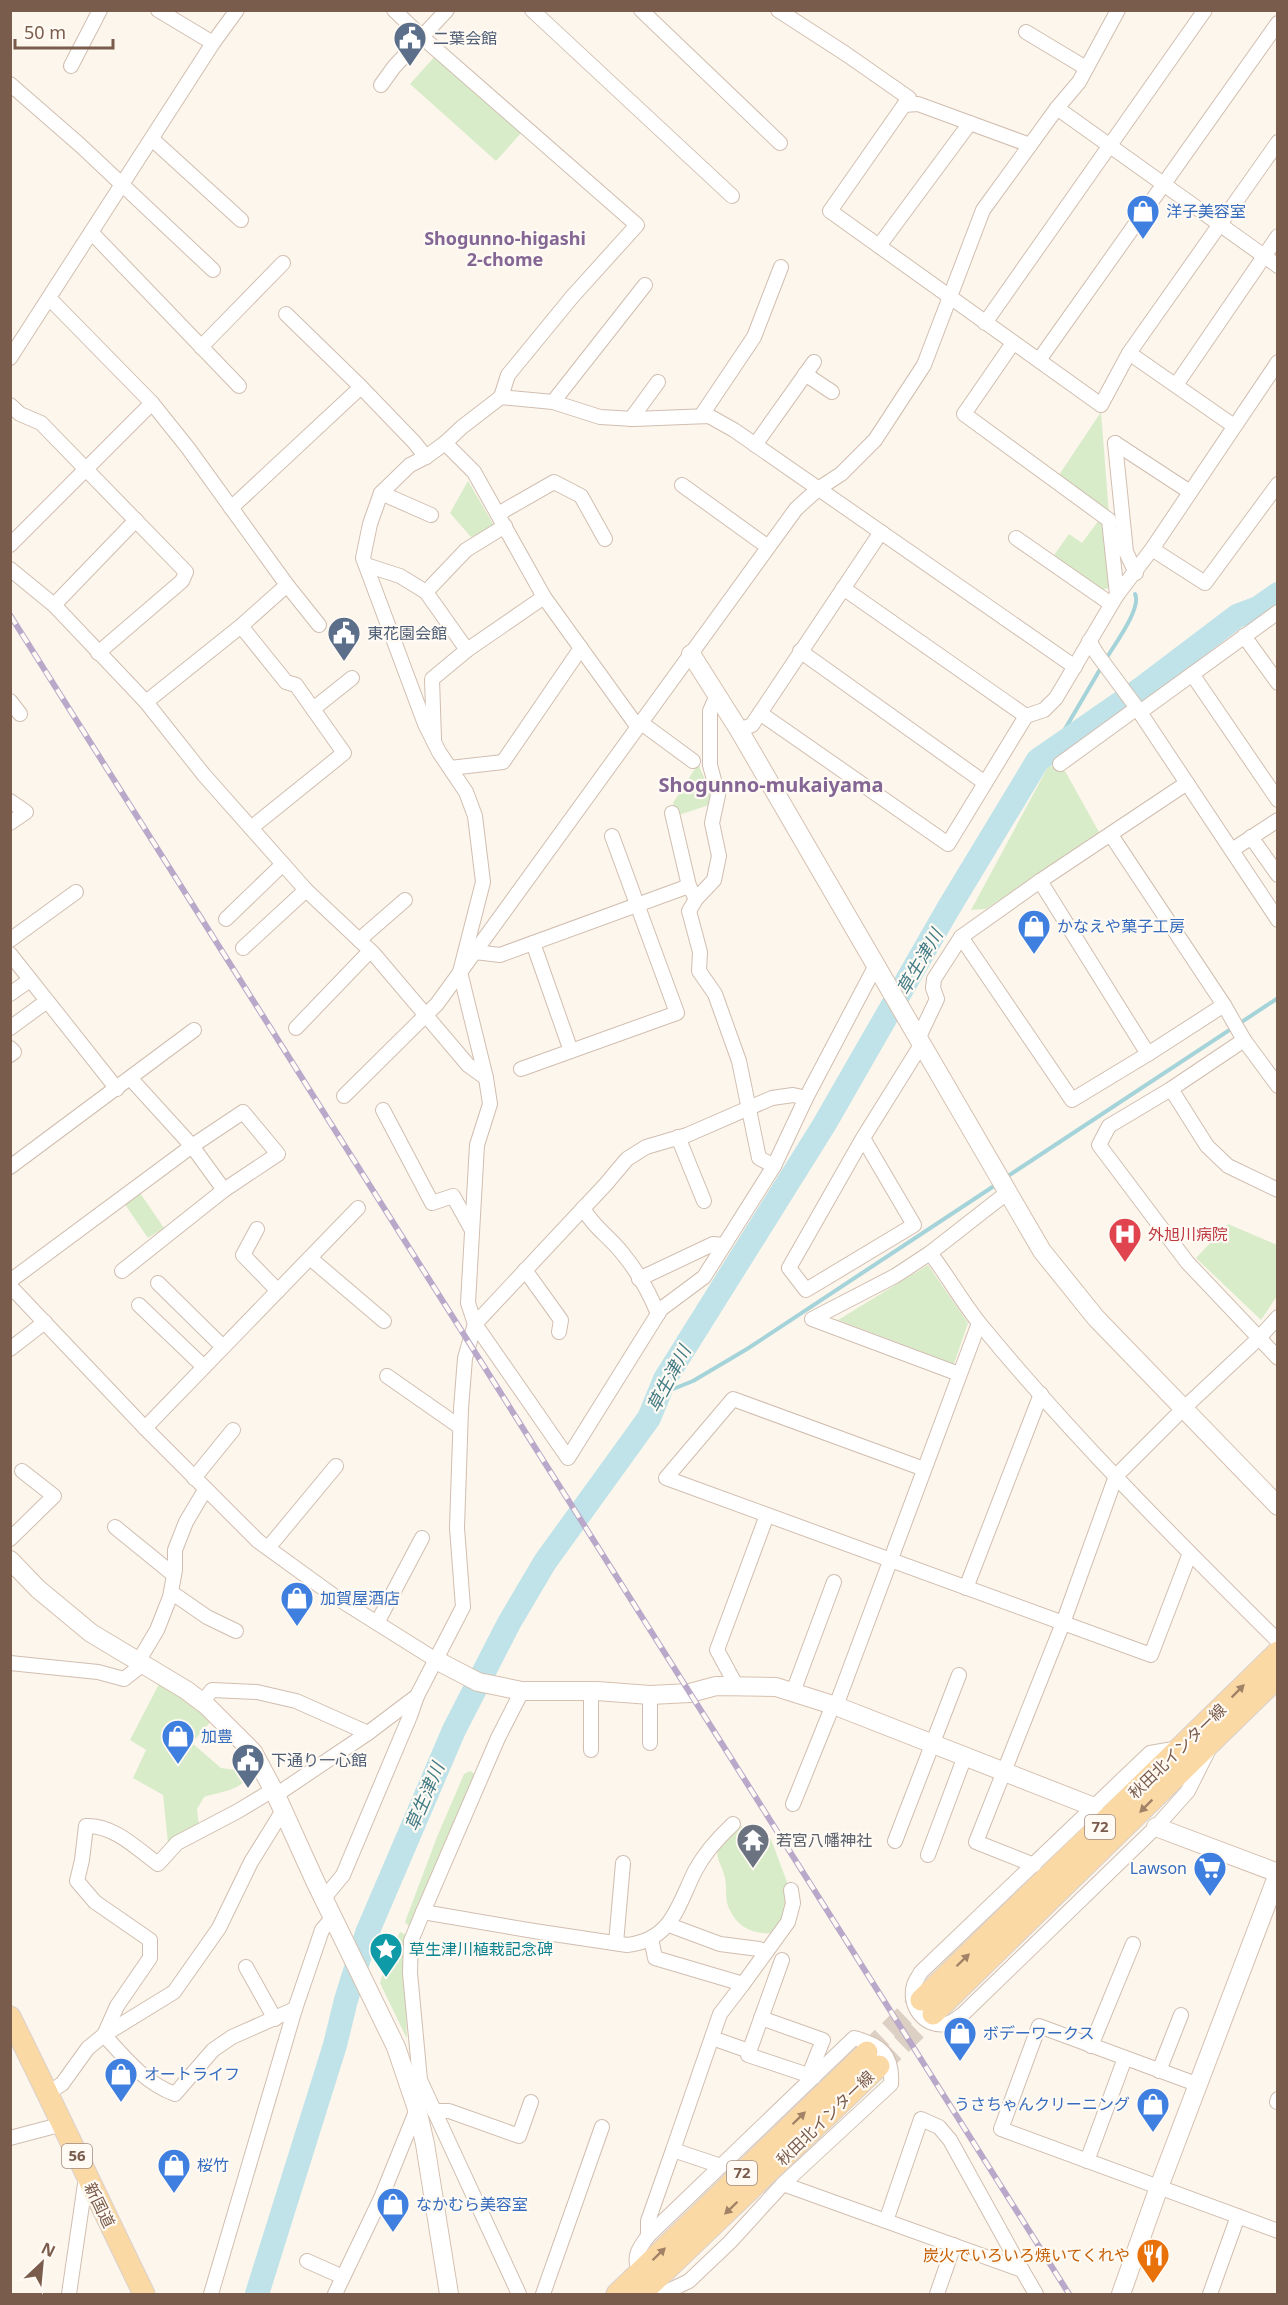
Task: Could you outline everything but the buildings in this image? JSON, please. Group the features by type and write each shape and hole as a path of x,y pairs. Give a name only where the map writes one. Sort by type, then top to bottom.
{"main road":[{"name":"秋田北インター線","path":"1278,1652 927,2007 1182,1783 1213,1740 1278,1677"},
{"name":"新国道","path":"12,2023 49,2092 86,2177 144,2295"},
{"name":"秋田北インター線","path":"617,2295 873,2059 641,2295"}],"street":[{"path":"71,66 100,10"},
{"path":"158,10 213,43"},
{"path":"10,358 213,43 237,10"},
{"path":"394,10 637,225 572,297 508,375 501,397 445,443 410,465 381,493 370,524 363,558 424,724 439,752 466,792 475,816 483,882 460,972 486,1078 490,1104 477,1145 468,1302 475,1324 568,1458 658,1314 704,1277 774,1166 806,1098 879,973"},
{"path":"381,85 394,67 447,10"},
{"path":"532,10 732,196"},
{"path":"641,10 780,143"},
{"path":"778,10 909,98 830,211 1101,405 1129,353 1278,142"},
{"path":"344,1096 426,1016 460,972 796,509 818,489 841,474 875,440 924,365 983,210 1057,108 1079,82 1118,10"},
{"path":"985,323 1205,10"},
{"path":"1039,360 1278,22"},
{"path":"1026,32 1086,68"},
{"path":"10,84 123,185 213,270"},
{"path":"904,105 918,104 1030,145"},
{"path":"1057,108 1278,267"},
{"path":"879,246 970,123"},
{"path":"152,139 241,220"},
{"path":"92,233 239,386"},
{"path":"1176,385 1278,236"},
{"path":"201,346 283,263"},
{"path":"701,416 754,337 781,267"},
{"path":"554,402 645,285"},
{"path":"50,299 152,403 319,625"},
{"path":"286,314 361,387 426,457"},
{"path":"1013,343 964,414 1109,520 1114,600"},
{"path":"1129,353 1234,426"},
{"path":"755,445 814,362"},
{"path":"760,713 948,844 1026,716 1044,711 1056,698 1114,600 1136,573 1278,362"},
{"path":"805,374 832,392"},
{"path":"631,418 658,382"},
{"path":"231,508 361,387"},
{"path":"501,397 554,402 600,417 709,416 755,445 1075,667"},
{"path":"10,545 152,403"},
{"path":"10,405 20,414 41,423 186,572 182,581 98,653"},
{"path":"445,443 474,472 544,597 638,724 693,761"},
{"path":"1136,573 1126,552 1115,443 1190,492"},
{"path":"426,592 466,550 554,482 581,496 605,539"},
{"path":"1152,549 1205,583 1278,484"},
{"path":"682,485 768,547"},
{"path":"381,493 431,515"},
{"path":"54,605 136,520"},
{"path":"739,730 752,725 881,532"},
{"path":"1016,538 1114,600"},
{"path":"366,565 400,576 426,592 467,650"},
{"path":"10,569 54,605 146,702 204,775 306,890 370,951 468,1065 486,1078"},
{"path":"146,702 241,626 287,585"},
{"path":"843,588 1026,716"},
{"path":"435,741 432,679 467,650 544,597"},
{"path":"1060,764 1137,708 1192,674 1278,612"},
{"path":"241,626 286,682 296,685 344,753 251,828"},
{"path":"1244,636 1278,683"},
{"path":"1089,641 1137,708 1278,920"},
{"path":"450,768 503,762 581,648"},
{"path":"800,651 985,783"},
{"path":"690,654 739,730 1042,1251 1096,1318 1278,1506"},
{"path":"1192,674 1278,800"},
{"path":"313,710 352,678"},
{"path":"717,695 710,711 710,765 718,795 712,823 718,856 714,880 696,899 689,911 700,952 699,971 715,994 739,1061 759,1158 774,1166"},
{"path":"10,701 20,714"},
{"path":"863,1138 914,1226 806,1290 789,1268 918,1040 937,999 933,988 934,979 961,937 1040,880 1187,783"},
{"path":"10,801 26,812 10,823"},
{"path":"672,813 689,886 696,899"},
{"path":"1232,850 1278,820"},
{"path":"1111,835 1224,1005 1242,1036 1278,1086"},
{"path":"521,1069 677,1013 612,836"},
{"path":"1251,837 1278,874"},
{"path":"226,919 283,864"},
{"path":"1040,880 1148,1054"},
{"path":"475,952 501,956 689,886"},
{"path":"243,948 306,890"},
{"path":"10,940 76,892"},
{"path":"359,940 405,900"},
{"path":"961,937 1072,1100 1224,1005"},
{"path":"533,944 571,1051"},
{"path":"296,1028 370,951"},
{"path":"10,954 117,1089"},
{"path":"10,994 30,980"},
{"path":"10,1028 47,1001"},
{"path":"11,1165 131,1079 194,1030"},
{"path":"1242,1036 1171,1089 1109,1126 1099,1145 1187,1262 1278,1358"},
{"path":"10,1048 14,1052 10,1055"},
{"path":"131,1079 192,1146 224,1190"},
{"path":"1171,1089 1207,1146 1228,1166 1278,1190"},
{"path":"324,1898 343,1875 417,1696 440,1662 463,1607 457,1528 460,1427 465,1358 475,1324 627,1159 646,1147 678,1137 772,1098 793,1095 806,1098"},
{"path":"383,1110 432,1203 453,1196 472,1230"},
{"path":"10,1281 192,1146 243,1112 278,1154 224,1190 122,1271"},
{"path":"678,1137 704,1201"},
{"path":"959,1374 812,1319 895,1276 930,1253 1004,1184"},
{"path":"145,1428 358,1208"},
{"path":"583,1208 590,1221 623,1253 653,1301 658,1314"},
{"path":"257,1229 243,1255 278,1291"},
{"path":"639,1279 713,1244 724,1245"},
{"path":"930,1253 979,1323 1041,1394 1116,1476 1278,1641"},
{"path":"310,1258 384,1321"},
{"path":"525,1270 561,1320 560,1332"},
{"path":"158,1283 223,1347"},
{"path":"10,1286 205,1490 268,1548 334,1596 440,1662 478,1682 517,1690 650,1695 690,1694 716,1686 776,1688 834,1705 1094,1807"},
{"path":"139,1305 204,1367"},
{"path":"1034,1865 976,1842 1063,1623 1116,1476 1278,1317"},
{"path":"10,1349 45,1322"},
{"path":"793,1804 834,1705 979,1323"},
{"path":"387,1376 460,1427"},
{"path":"966,1588 1041,1394"},
{"path":"924,1469 734,1399 666,1478 1150,1655 1190,1553"},
{"path":"194,1478 233,1430"},
{"path":"268,1548 336,1466"},
{"path":"10,1539 54,1496 22,1471"},
{"path":"10,1663 98,1671 124,1679 140,1663 157,1630 171,1592 175,1550 186,1522 205,1490"},
{"path":"736,1685 717,1650 767,1515"},
{"path":"115,1527 174,1575"},
{"path":"377,1623 422,1538"},
{"path":"10,1560 38,1589 91,1633 202,1702 253,1752 519,2295"},
{"path":"794,1692 834,1582"},
{"path":"171,1592 207,1617 236,1631"},
{"path":"895,1841 959,1675"},
{"path":"202,1702 212,1690 257,1692 296,1701 368,1733"},
{"path":"449,2295 425,2144 410,1974 411,1941 517,1690"},
{"path":"591,1691 591,1750"},
{"path":"650,1695 650,1743"},
{"path":"104,2035 117,2006 150,1958 150,1940 94,1902 76,1881 82,1860 86,1826 99,1825 123,1838 158,1864 177,1843 237,1811 277,1799 417,1696"},
{"path":"1181,1748 1150,1753 921,1972 914,1986 913,2001 922,2017 932,2023 945,2024 963,2014 1156,1827 1182,1783"},
{"path":"928,1855 965,1756"},
{"path":"49,2092 62,2084 88,2048 104,2035 174,1992 219,1928 251,1862 277,1799"},
{"path":"423,1911 531,1931 627,1945 642,1943 669,1925 711,1844 733,1824"},
{"path":"1121,2295 1159,2187 1278,1874 1156,1827"},
{"path":"616,1943 623,1863"},
{"path":"648,2236 648,2222 720,2014 788,1922 793,1903 791,1890"},
{"path":"211,2295 295,2009 322,1930 335,1919"},
{"path":"669,1925 720,1944 766,1952"},
{"path":"651,1938 655,1958 743,1984"},
{"path":"1091,2046 1133,1944"},
{"path":"782,1960 748,2055 812,2076"},
{"path":"246,1967 276,2019"},
{"path":"104,2035 135,2069 162,2089 175,2094 213,2050 232,2037 295,2009"},
{"path":"1159,2070 1181,2015"},
{"path":"761,2018 823,2040 812,2076"},
{"path":"1199,2085 1039,2026 1001,2129 1278,2231"},
{"path":"712,2038 749,2051"},
{"path":"640,2272 635,2264 636,2256 648,2236 812,2076 854,2038 879,2047 888,2059 891,2084 783,2184 729,2242 688,2281 662,2295"},
{"path":"1088,2161 1125,2058"},
{"path":"421,2099 519,2136 531,2102"},
{"path":"335,2295 381,2198 421,2099"},
{"path":"886,2221 921,2119 939,2127 950,2140 1036,2295"},
{"path":"10,2138 63,2124"},
{"path":"543,2295 602,2127"},
{"path":"673,2150 721,2166"},
{"path":"69,2295 86,2177"},
{"path":"783,2184 1022,2270"},
{"path":"1210,2295 1238,2216"},
{"path":"938,2295 954,2245"},
{"path":"308,2261 343,2277"}],"green space":[{"path":"436,55 522,132 496,161 410,84"},
{"path":"1101,412 1109,514 1059,475"},
{"path":"468,481 495,527 471,537 450,513"},
{"path":"1099,520 1104,525 1109,588 1099,590 1052,558 1069,534 1082,543"},
{"path":"698,764 712,795 709,805 676,816 673,803"},
{"path":"1049,765 1065,771 1099,832 986,909 971,910"},
{"path":"140,1193 164,1228 148,1238 124,1203"},
{"path":"1228,1224 1277,1245 1277,1296 1261,1320 1196,1258"},
{"path":"928,1265 968,1323 954,1364 838,1320"},
{"path":"160,1682 211,1721 192,1743 221,1768 250,1772 237,1787 204,1797 197,1809 199,1827 168,1843 163,1795 133,1778 146,1750 130,1740"},
{"path":"470,1771 476,1775 412,1924 409,1926 405,1922 437,1837 464,1774"},
{"path":"742,1826 752,1827 771,1839 787,1882 784,1919 777,1933 761,1933 748,1929 736,1920 728,1906 725,1878 717,1852 722,1840"},
{"path":"400,1932 409,1936 405,1971 407,2039 380,1983 389,1954"}],"waterway":[{"path":"1106,659 1131,617 1135,608 1135,594"},
{"name":"草生津川","path":"257,2294 335,2045 367,1933 454,1730 509,1623 545,1562 649,1418 665,1379 824,1125 948,909 1038,760 1142,688 1237,616 1258,608 1278,594"},
{"path":"1052,751 1102,666"},
{"path":"1005,1178 1278,998"},
{"path":"658,1395 693,1381 747,1349 997,1184"}],"tunnel":[{"path":"867,2052 921,2000"},
{"path":"879,2066 933,2014"}],"railway":[{"path":"10,615 1069,2294"}],"place":[{"name":"二葉会館","path":"410,67"},
{"name":"洋子美容室","path":"1143,240"},
{"name":"東花園会館","path":"344,662"},
{"name":"かなえや菓子工房","path":"1034,955"},
{"name":"外旭川病院","path":"1125,1263"},
{"name":"加賀屋酒店","path":"297,1627"},
{"name":"加豊","path":"178,1765"},
{"name":"下通り一心館","path":"248,1789"},
{"name":"若宮八幡神社","path":"753,1869"},
{"name":"Lawson","path":"1210,1897"},
{"name":"草生津川植栽記念碑","path":"386,1978"},
{"name":"ボデーワークス","path":"960,2062"},
{"name":"オートライフ","path":"121,2103"},
{"name":"うさちゃんクリーニング","path":"1153,2133"},
{"name":"桜竹","path":"174,2194"},
{"name":"なかむら美容室","path":"393,2233"},
{"name":"炭火でいろいろ焼いてくれや","path":"1153,2284"}],"district":[{"name":"Shogunno-higashi 2-chome","path":"505,249"},
{"name":"Shogunno-mukaiyama","path":"771,785"}]}
